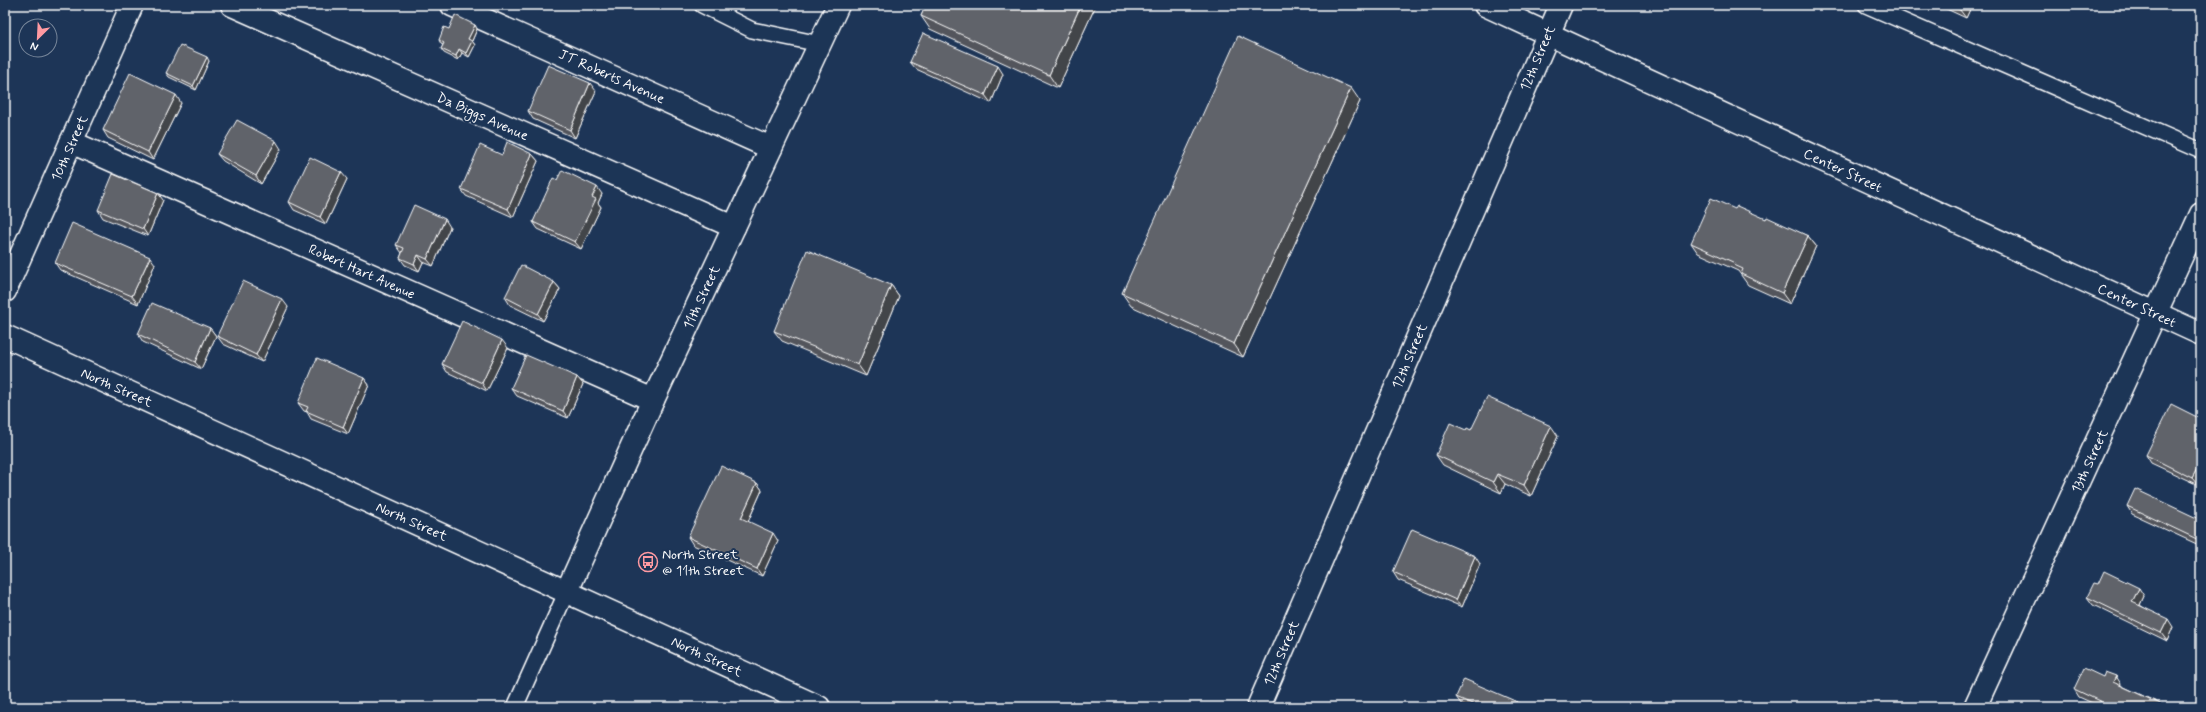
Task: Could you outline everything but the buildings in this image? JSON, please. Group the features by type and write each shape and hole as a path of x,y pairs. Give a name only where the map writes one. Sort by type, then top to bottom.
{"street":[{"name":"10th Street","path":"5,291 132,5"},
{"name":"Da Biggs Avenue","path":"232,5 734,228"},
{"name":"JT Roberts Avenue","path":"452,5 771,148"},
{"name":"11th Street","path":"567,591 653,400 838,5"},
{"name":"Center Street","path":"1485,5 2201,334"},
{"name":"12th Street","path":"1258,707 1561,5"},
{"name":"Robert Hart Avenue","path":"71,142 653,400"},
{"name":"13th Street","path":"1976,707 2201,214"},
{"name":"North Street","path":"5,336 819,707"}],"lane":[{"path":"702,5 752,30 820,44"},
{"path":"1866,5 2201,151"},
{"path":"515,707 567,591"}],"place":[{"name":"North Street @ 11th Street","path":"648,562"}]}
